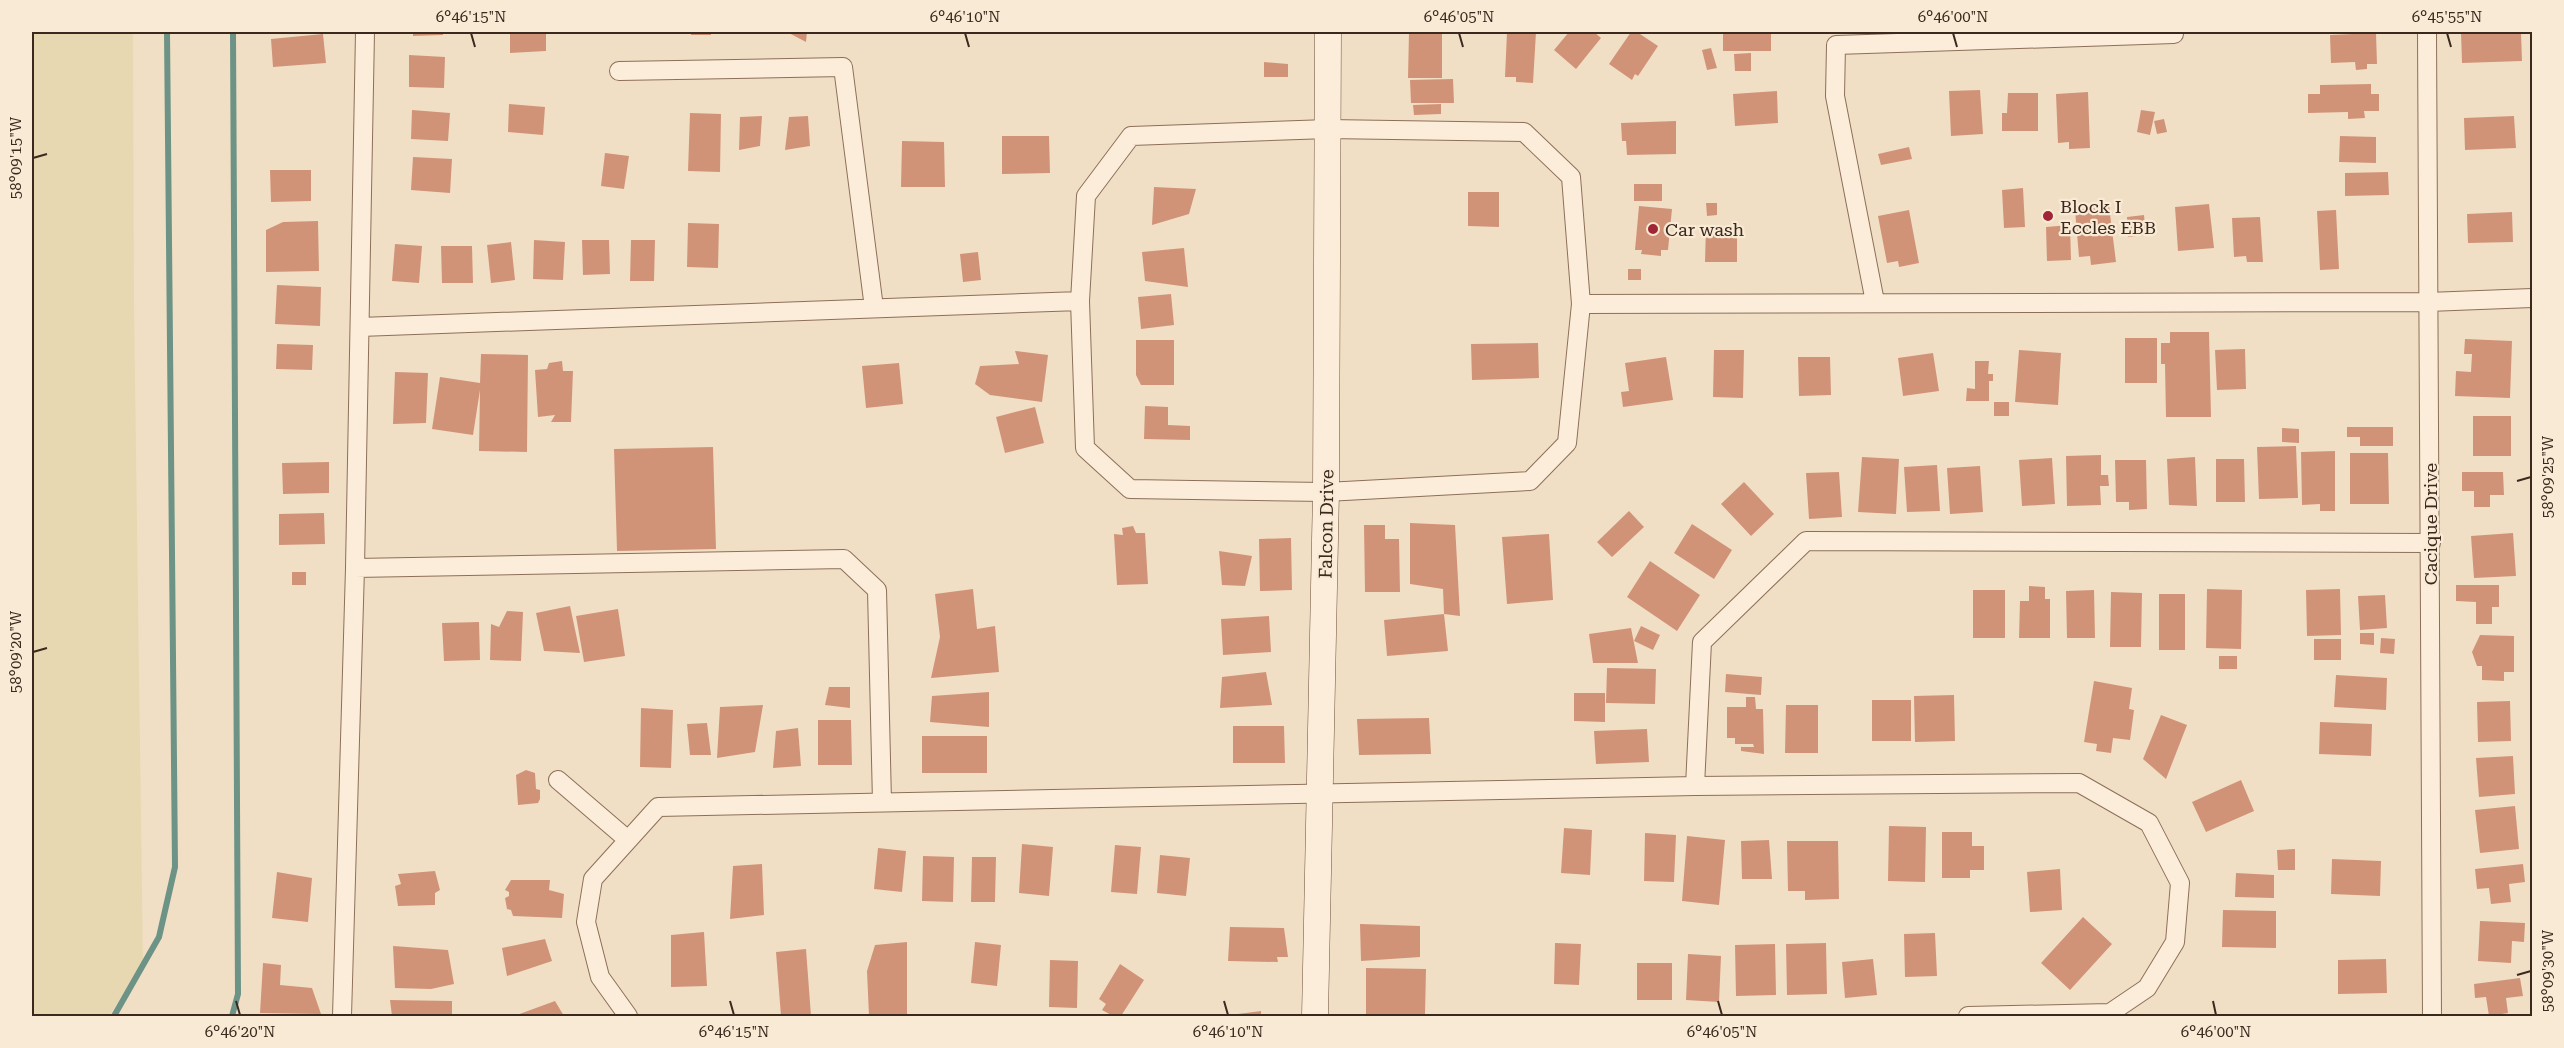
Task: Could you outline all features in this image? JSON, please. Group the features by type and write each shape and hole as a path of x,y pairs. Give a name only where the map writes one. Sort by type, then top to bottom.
{"street":[{"path":"342,1017 355,567 365,32"},
{"name":"Falcon Drive","path":"1316,1017 1326,492 1328,32"},
{"name":"Cacique Drive","path":"2427,32 2433,1017"},
{"path":"1875,303 1835,96 1836,45 2174,34"},
{"path":"619,71 843,67 874,308"},
{"path":"1328,129 1524,132 1572,177 1581,304 1567,443 1530,481 1326,492 1131,489 1085,448 1080,301 1086,196 1131,136 1328,129"},
{"path":"1581,304 2428,302 2532,298"},
{"path":"360,327 1080,301"},
{"path":"1695,786 1702,642 1806,541 2431,543"},
{"path":"355,567 844,559 877,590 882,802"},
{"path":"558,780 628,840"},
{"path":"628,1017 600,977 586,922 592,879 658,807 1695,786 2079,783 2149,823 2180,883 2175,942 2147,988 2110,1013 1968,1017"}],"shaded area":[{"path":"32,32 133,32 134,304 143,963 109,1016 32,1016"}],"building":[{"path":"413,32 443,32 443,35 413,36"},
{"path":"510,32 546,32 546,51 510,53"},
{"path":"691,32 711,32 711,35 691,35"},
{"path":"787,32 807,32 806,42"},
{"path":"1409,32 1442,32 1442,78 1408,78"},
{"path":"1507,32 1536,32 1533,83 1516,82 1516,77 1505,77"},
{"path":"1569,32 1594,32 1601,38 1576,69 1554,50"},
{"path":"1631,32 1637,32 1658,46 1638,76 1635,74 1632,80 1609,64"},
{"path":"1723,32 1771,32 1771,51 1723,51"},
{"path":"2461,32 2521,32 2522,61 2462,63"},
{"path":"2376,33 2377,64 2367,64 2367,69 2356,70 2355,62 2331,63 2330,35"},
{"path":"323,34 326,63 273,67 271,39"},
{"path":"1711,48 1717,68 1707,70 1702,50"},
{"path":"1751,53 1751,71 1735,71 1734,54"},
{"path":"409,55 445,57 444,88 409,87"},
{"path":"1264,62 1288,64 1288,77 1264,77"},
{"path":"1453,79 1454,103 1411,103 1410,80"},
{"path":"2371,84 2371,94 2379,94 2379,111 2364,111 2365,118 2348,119 2348,112 2308,113 2308,94 2320,94 2320,85"},
{"path":"1980,90 1983,134 1951,136 1949,91"},
{"path":"1777,91 1778,123 1735,126 1733,94"},
{"path":"2088,92 2090,148 2069,149 2069,142 2058,143 2056,94"},
{"path":"2008,93 2038,93 2038,131 2002,131 2002,113 2007,113"},
{"path":"509,104 545,107 543,135 508,132"},
{"path":"1441,104 1441,114 1414,115 1413,105"},
{"path":"412,110 450,113 448,141 411,139"},
{"path":"2141,110 2155,112 2150,135 2137,132"},
{"path":"690,113 721,114 720,172 688,171"},
{"path":"762,116 760,146 739,150 740,117"},
{"path":"808,116 810,146 785,150 789,117"},
{"path":"2514,116 2516,148 2465,150 2464,118"},
{"path":"2164,119 2167,132 2157,134 2154,121"},
{"path":"1676,121 1676,154 1627,155 1626,141 1622,141 1621,123"},
{"path":"1002,136 1049,136 1050,173 1002,174"},
{"path":"2340,136 2376,137 2376,163 2339,162"},
{"path":"902,141 944,142 945,187 901,187"},
{"path":"1909,147 1912,159 1881,165 1878,154"},
{"path":"605,153 629,156 624,189 601,186"},
{"path":"413,157 452,159 450,193 411,190"},
{"path":"270,170 311,170 311,201 271,202"},
{"path":"2388,172 2389,195 2345,196 2345,173"},
{"path":"1634,184 1662,184 1662,201 1634,201"},
{"path":"1154,187 1196,189 1189,214 1152,225"},
{"path":"2023,188 2025,227 2004,228 2002,190"},
{"path":"1468,192 1499,192 1499,227 1468,226"},
{"path":"1706,203 1717,203 1717,215 1707,216"},
{"path":"2209,204 2214,248 2178,251 2175,207"},
{"name":"Car wash","path":"1639,206 1672,209 1668,250 1661,250 1661,256 1641,254 1642,250 1635,250"},
{"path":"2109,206 2116,262 2091,265 2090,256 2079,257 2075,210"},
{"path":"1909,210 1919,263 1899,267 1898,261 1887,263 1878,216"},
{"path":"2336,210 2339,269 2320,270 2317,211"},
{"path":"2512,212 2513,242 2468,243 2467,214"},
{"path":"2144,215 2146,235 2128,237 2127,217"},
{"path":"2260,217 2263,262 2247,262 2246,256 2234,257 2232,218"},
{"path":"318,221 319,271 266,272 266,230 283,222"},
{"path":"688,223 719,224 718,268 687,267"},
{"path":"2070,225 2071,260 2047,261 2046,227"},
{"path":"1706,227 1737,228 1737,262 1705,262"},
{"path":"534,240 565,242 563,280 533,279"},
{"path":"582,240 609,240 610,274 583,275"},
{"path":"631,240 655,240 654,281 630,281"},
{"path":"511,242 515,280 491,283 487,245"},
{"path":"395,244 422,246 419,283 392,281"},
{"path":"441,246 472,246 473,283 442,283"},
{"path":"1184,248 1188,287 1145,281 1142,252"},
{"path":"978,252 981,280 963,282 960,254"},
{"path":"1628,269 1641,269 1641,280 1628,280"},
{"path":"277,285 321,287 320,326 275,324"},
{"path":"1171,294 1174,325 1141,329 1138,297"},
{"path":"2170,332 2209,332 2211,417 2166,417 2165,364 2161,364 2161,343 2170,343"},
{"path":"2125,338 2157,338 2157,383 2125,383"},
{"path":"2465,339 2512,341 2510,398 2455,396 2456,371 2471,372 2472,354 2464,354"},
{"path":"1136,340 1174,340 1174,385 1141,385 1136,375"},
{"path":"1538,343 1539,378 1472,380 1471,344"},
{"path":"277,344 313,345 312,370 276,369"},
{"path":"2245,349 2246,389 2217,390 2215,350"},
{"path":"1714,350 1744,350 1743,398 1713,397"},
{"path":"2019,350 2061,353 2058,405 2015,402"},
{"path":"1015,351 1048,355 1042,402 990,395 975,384 980,366 1019,364"},
{"path":"1933,353 1939,391 1903,396 1898,358"},
{"path":"481,354 528,355 527,452 479,451 480,390 473,435 432,429 440,377 480,383"},
{"path":"1666,357 1673,400 1623,407 1621,392 1629,391 1625,363"},
{"path":"1798,357 1830,357 1831,395 1799,396"},
{"path":"562,361 563,371 573,371 571,422 551,422 555,415 538,417 535,370 547,369 549,363"},
{"path":"1975,361 1989,361 1988,374 1993,374 1993,381 1989,381 1989,401 1966,401 1967,388 1975,389"},
{"path":"899,363 903,404 866,408 862,366"},
{"path":"395,372 428,373 426,423 393,424"},
{"path":"1994,402 2009,402 2009,416 1994,416"},
{"path":"1145,406 1168,407 1168,425 1190,426 1190,440 1144,439"},
{"path":"1035,407 1044,443 1005,453 996,417"},
{"path":"2473,416 2511,416 2511,456 2473,456"},
{"path":"2347,427 2393,427 2393,446 2360,446 2360,437 2347,437"},
{"path":"2282,428 2299,429 2299,443 2282,442"},
{"path":"2296,446 2298,498 2259,499 2257,447"},
{"path":"713,447 716,549 617,551 614,449"},
{"path":"2335,451 2335,511 2320,511 2320,504 2302,505 2301,452"},
{"path":"2350,453 2388,453 2389,504 2350,504"},
{"path":"2101,455 2101,475 2108,475 2109,486 2100,486 2101,505 2067,506 2066,456"},
{"path":"1862,457 1899,459 1896,514 1858,512"},
{"path":"2195,457 2197,506 2169,505 2167,459"},
{"path":"2052,458 2055,504 2022,506 2019,460"},
{"path":"2216,459 2244,459 2245,502 2216,502"},
{"path":"2115,460 2146,460 2147,509 2129,510 2129,502 2116,502"},
{"path":"329,462 329,493 283,494 282,463"},
{"path":"1937,465 1940,511 1907,512 1904,467"},
{"path":"1980,466 1983,512 1950,514 1947,468"},
{"path":"1839,472 1842,517 1809,519 1806,473"},
{"path":"2462,472 2503,472 2504,495 2490,495 2490,507 2474,507 2474,491 2462,491"},
{"path":"1744,482 1774,514 1751,536 1721,504"},
{"path":"1629,511 1644,527 1612,557 1597,542"},
{"path":"324,513 325,544 279,545 279,514"},
{"path":"1410,523 1455,525 1460,616 1444,614 1443,589 1410,584"},
{"path":"1692,524 1732,550 1714,579 1674,553"},
{"path":"1364,525 1385,525 1385,539 1399,539 1400,592 1365,592"},
{"path":"1133,526 1136,533 1145,533 1148,584 1117,585 1114,534 1123,535 1122,528"},
{"path":"2513,533 2516,576 2474,578 2471,536"},
{"path":"1549,534 1553,600 1507,604 1502,537"},
{"path":"1291,538 1292,590 1260,591 1259,539"},
{"path":"1219,551 1252,556 1245,586 1222,585"},
{"path":"1650,561 1700,595 1677,631 1627,597"},
{"path":"292,572 306,572 306,585 292,585"},
{"path":"2456,585 2499,585 2499,607 2492,607 2492,624 2476,624 2476,602 2456,601"},
{"path":"2029,586 2045,587 2045,599 2050,599 2050,638 2019,638 2020,601 2029,601"},
{"path":"973,589 977,629 995,626 999,672 931,678 940,637 935,594"},
{"path":"2207,589 2242,590 2241,649 2206,648"},
{"path":"2340,589 2341,635 2307,636 2306,590"},
{"path":"1973,590 2005,590 2005,638 1973,638"},
{"path":"2094,590 2095,638 2067,638 2066,591"},
{"path":"2111,592 2142,593 2141,647 2110,647"},
{"path":"2159,594 2185,594 2185,650 2159,650"},
{"path":"2385,595 2387,628 2360,630 2358,596"},
{"path":"570,606 580,653 544,651 536,613"},
{"path":"618,609 625,656 584,662 576,616"},
{"path":"507,611 523,612 521,661 490,660 491,624 499,627"},
{"path":"1444,614 1448,651 1387,656 1384,620"},
{"path":"1269,616 1271,652 1223,655 1221,619"},
{"path":"479,622 480,660 444,661 442,623"},
{"path":"1641,626 1660,635 1653,650 1634,641"},
{"path":"1631,628 1638,663 1593,663 1589,634"},
{"path":"2360,633 2374,633 2374,645 2360,644"},
{"path":"2480,635 2514,636 2514,672 2504,672 2504,681 2482,680 2482,666 2477,666 2472,652"},
{"path":"2381,638 2395,639 2394,654 2380,653"},
{"path":"2314,639 2341,639 2341,660 2314,660"},
{"path":"2219,656 2237,656 2237,669 2219,669"},
{"path":"1607,668 1656,669 1655,704 1606,703"},
{"path":"1266,672 1272,705 1220,708 1222,677"},
{"path":"1726,674 1762,677 1761,695 1725,692"},
{"path":"2336,675 2387,678 2386,710 2334,707"},
{"path":"2094,681 2132,688 2129,709 2134,710 2130,740 2113,738 2111,753 2096,751 2097,744 2084,742"},
{"path":"829,687 850,687 850,708 825,705"},
{"path":"989,692 989,727 930,722 932,696"},
{"path":"1574,693 1605,693 1605,722 1574,721"},
{"path":"1954,695 1955,741 1915,742 1914,696"},
{"path":"1746,697 1755,697 1756,709 1763,709 1764,754 1741,751 1741,747 1754,747 1753,744 1735,744 1735,738 1727,738 1727,707 1746,707"},
{"path":"1872,700 1911,700 1911,741 1872,741"},
{"path":"2510,701 2511,741 2478,742 2477,702"},
{"path":"763,705 755,752 717,758 720,707"},
{"path":"1786,705 1818,705 1818,753 1785,753"},
{"path":"641,708 673,710 671,768 640,767"},
{"path":"2161,715 2187,725 2166,779 2143,759"},
{"path":"1429,718 1431,754 1359,755 1357,719"},
{"path":"818,720 851,720 852,765 818,765"},
{"path":"2320,722 2372,724 2371,756 2319,754"},
{"path":"707,723 711,755 690,755 687,724"},
{"path":"1233,726 1284,726 1285,763 1233,763"},
{"path":"798,728 801,766 773,768 776,731"},
{"path":"1647,729 1649,762 1596,764 1594,731"},
{"path":"922,736 987,736 987,773 922,773"},
{"path":"2513,756 2515,794 2479,797 2476,758"},
{"path":"526,770 535,773 536,789 540,790 540,799 538,803 518,805 516,775"},
{"path":"2241,780 2254,811 2206,832 2192,802"},
{"path":"2515,806 2519,849 2480,853 2475,810"},
{"path":"1889,826 1926,827 1925,882 1888,881"},
{"path":"1564,828 1592,830 1590,875 1561,873"},
{"path":"1942,832 1972,832 1972,846 1984,846 1984,870 1970,870 1970,878 1942,878"},
{"path":"1645,833 1676,835 1674,882 1644,881"},
{"path":"1687,836 1725,840 1719,905 1682,901"},
{"path":"1769,840 1772,879 1742,879 1741,841"},
{"path":"1787,841 1838,841 1839,899 1805,900 1805,891 1788,891"},
{"path":"1022,844 1053,847 1049,896 1019,893"},
{"path":"1115,845 1141,847 1137,894 1111,892"},
{"path":"878,848 906,851 902,892 874,889"},
{"path":"2295,849 2295,870 2278,870 2277,850"},
{"path":"1160,855 1190,858 1186,896 1157,893"},
{"path":"923,856 954,857 953,902 922,901"},
{"path":"972,857 996,857 995,902 971,902"},
{"path":"2332,859 2381,861 2380,896 2331,894"},
{"path":"762,864 764,915 730,919 733,866"},
{"path":"2523,864 2525,882 2509,884 2511,902 2491,904 2489,888 2477,889 2475,869"},
{"path":"2060,869 2062,910 2030,912 2027,872"},
{"path":"435,871 440,890 435,893 435,905 398,906 395,886 401,884 398,874"},
{"path":"277,872 312,878 308,922 272,918"},
{"path":"2236,873 2274,875 2274,898 2235,897"},
{"path":"511,880 550,880 549,890 564,894 562,918 513,916 511,910 507,909 505,898 509,896 509,892 505,890"},
{"path":"2223,910 2276,911 2276,948 2222,947"},
{"path":"2083,917 2112,944 2070,990 2041,963"},
{"path":"2480,921 2525,923 2524,942 2512,941 2511,963 2478,961"},
{"path":"1360,924 1420,926 1420,957 1361,961"},
{"path":"1230,927 1284,928 1288,957 1277,957 1278,962 1228,961"},
{"path":"704,932 707,986 671,987 671,935"},
{"path":"1935,933 1937,976 1905,977 1904,934"},
{"path":"545,939 552,961 507,976 502,948"},
{"path":"907,942 907,1016 869,1016 867,971 875,945"},
{"path":"975,942 1001,945 997,986 971,983"},
{"path":"1555,943 1581,944 1579,985 1554,984"},
{"path":"1826,943 1827,994 1787,995 1786,944"},
{"path":"1775,944 1776,995 1736,996 1735,945"},
{"path":"393,946 448,950 454,984 431,989 395,988"},
{"path":"806,949 811,1016 781,1016 776,952"},
{"path":"1688,954 1721,956 1719,1002 1686,1000"},
{"path":"1873,959 1877,995 1845,998 1842,962"},
{"path":"2386,959 2387,993 2338,994 2338,960"},
{"path":"1050,960 1078,961 1077,1008 1049,1007"},
{"path":"263,963 281,965 280,985 312,988 321,1014 260,1013"},
{"path":"1637,963 1672,963 1672,1000 1637,1000"},
{"path":"1120,964 1144,980 1121,1016 1113,1016 1102,1010 1106,1004 1099,999"},
{"path":"1366,968 1426,969 1425,1015 1366,1014"},
{"path":"2520,978 2523,996 2506,998 2508,1013 2489,1016 2486,997 2475,998 2474,984"},
{"path":"390,1000 452,1001 452,1016 392,1016"},
{"path":"555,1001 564,1016 514,1016"},
{"path":"1261,1011 1261,1016 1230,1016 1230,1015"}],"waterway":[{"path":"114,1016 159,937 175,867 167,32"},
{"path":"232,1016 238,994 233,32"}],"place":[{"name":"Block I Eccles EBB","path":"2048,216"},
{"name":"Car wash","path":"1653,229"}]}
